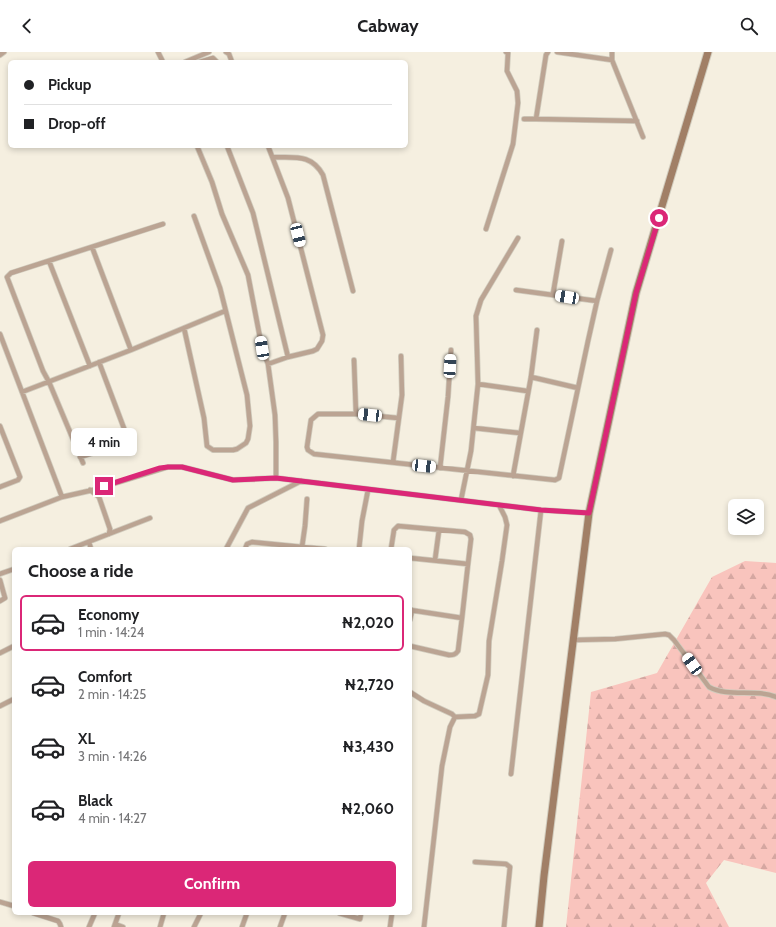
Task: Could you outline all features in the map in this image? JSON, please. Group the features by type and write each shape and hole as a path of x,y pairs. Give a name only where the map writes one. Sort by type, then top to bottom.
{"main road":[{"path":"539,927 589,513 636,293 708,52"}],"street":[{"path":"0,55 4,52"},
{"path":"190,60 209,52"},
{"path":"226,52 229,54 231,60"},
{"path":"486,229 513,144 518,103 517,91 507,71 508,54 506,52"},
{"path":"536,119 546,55 548,52"},
{"path":"557,52 612,60"},
{"path":"612,52 612,60 643,137"},
{"path":"524,119 637,121"},
{"path":"198,148 212,182 222,214 248,275 262,348 268,364 275,415 276,478"},
{"path":"228,148 253,213 288,357"},
{"path":"268,364 313,351 317,349 322,341 322,335 288,198 269,148"},
{"path":"273,157 307,159 320,169 323,175 353,291"},
{"path":"184,328 204,418 207,446 213,450 237,449 246,443 248,439 250,426 247,396 219,283 194,216"},
{"path":"83,463 40,364 7,277 11,273 163,224"},
{"path":"461,500 468,471 478,384 475,325 478,308 481,300 518,238"},
{"path":"553,294 562,241"},
{"path":"92,247 131,350"},
{"path":"398,418 356,414 321,413 315,415 311,420 307,447 309,452 314,454 513,476 555,480 559,478 597,301 611,250"},
{"path":"49,261 90,366"},
{"path":"516,290 597,301"},
{"path":"22,392 225,312"},
{"path":"513,476 537,330"},
{"path":"0,334 62,497"},
{"path":"440,468 448,398 450,350"},
{"path":"393,462 402,389 401,356"},
{"path":"354,360 356,414"},
{"path":"80,457 126,442 128,439 99,362"},
{"path":"530,377 578,388"},
{"path":"478,384 527,392"},
{"path":"474,428 520,433"},
{"path":"0,487 18,480 20,477 1,429"},
{"path":"0,521 62,497 134,478 160,468 180,467 233,480 276,478 541,510 589,513"},
{"path":"227,547 248,508 301,481"},
{"path":"90,490 99,497 110,528 109,534"},
{"path":"359,547 362,521 368,490"},
{"path":"302,546 307,498"},
{"path":"412,693 424,702 452,714 455,717 475,716 479,714 488,675 489,641 506,525 505,517 499,505"},
{"path":"511,774 541,510"},
{"path":"75,547 150,518"},
{"path":"391,547 394,530 396,526 401,525 465,532 470,535 471,539 458,651 453,655 412,646"},
{"path":"435,560 439,530"},
{"path":"89,542 90,547"},
{"path":"246,547 247,544 252,542 310,547"},
{"path":"412,558 468,564"},
{"path":"0,574 12,570"},
{"path":"0,580 5,598 0,601"},
{"path":"412,610 462,618"},
{"path":"574,640 615,639 665,634 669,635 709,687 718,691 767,694 776,698"},
{"path":"0,653 12,648"},
{"path":"0,706 12,700"},
{"path":"424,927 445,750 450,727 455,717"},
{"path":"475,862 506,864 510,867 504,927"},
{"path":"0,902 12,905"},
{"path":"38,915 58,921 61,927"},
{"path":"89,927 94,915"},
{"path":"118,915 114,926 123,927"},
{"path":"160,927 163,915"},
{"path":"194,927 199,915"},
{"path":"242,927 246,915"},
{"path":"280,927 284,915"},
{"path":"347,915 360,919 360,915"},
{"path":"390,927 392,915"}],"green space":[{"path":"745,561 776,563 776,873 724,860 706,883 729,927 566,927 591,692 657,673 712,577"}],"route":[{"path":"104,486 134,478 160,468 182,467 233,480 276,478 541,510 589,513 636,293 659,218"}]}
